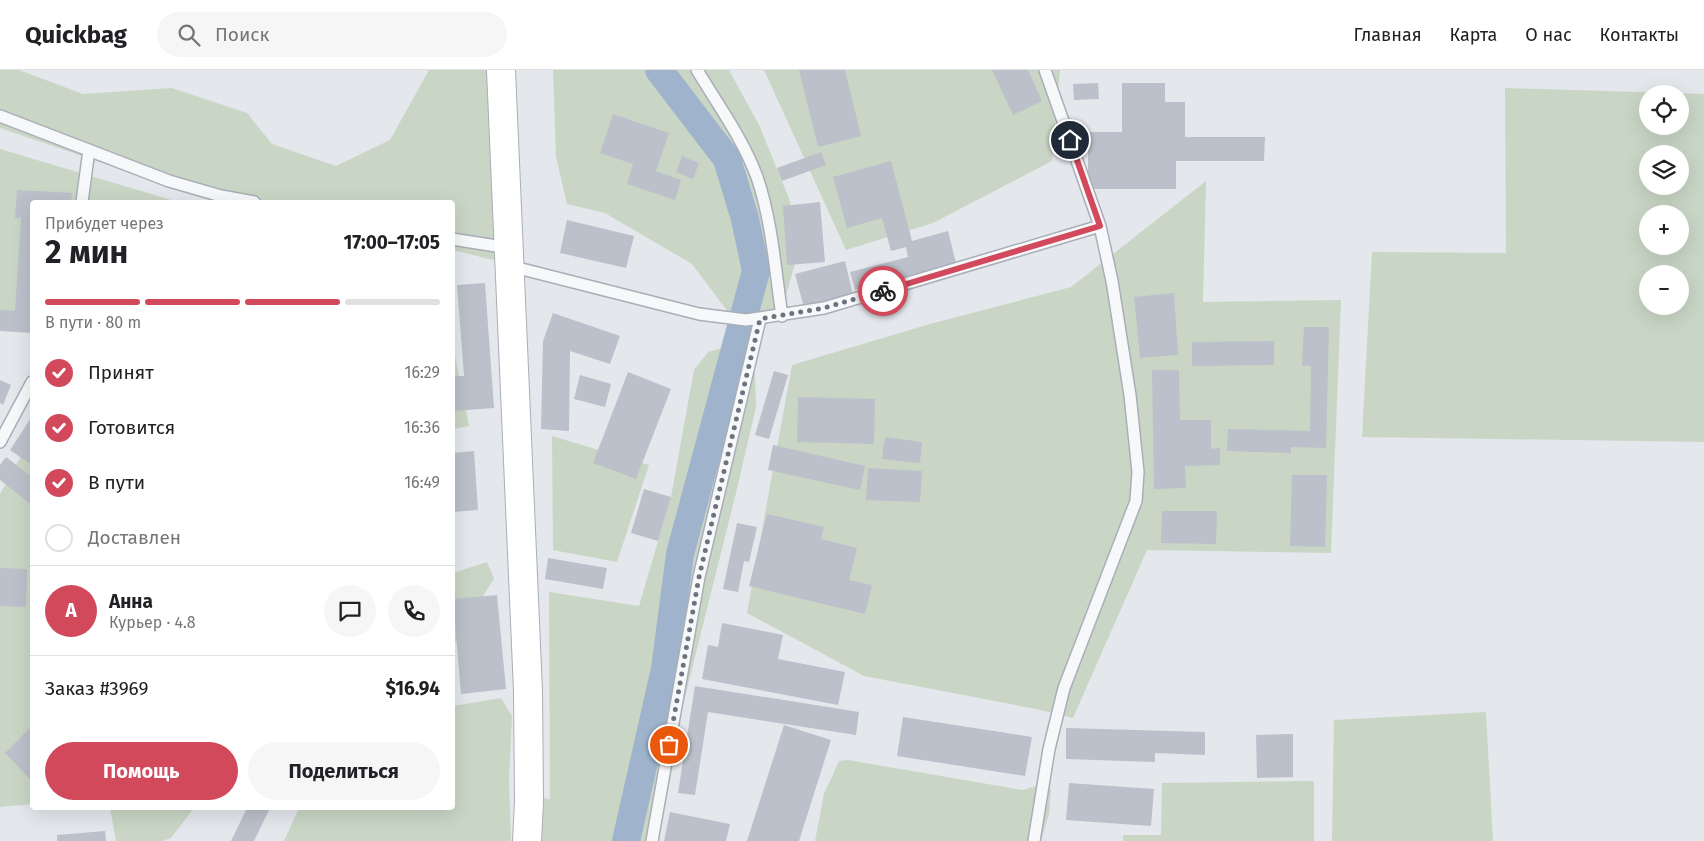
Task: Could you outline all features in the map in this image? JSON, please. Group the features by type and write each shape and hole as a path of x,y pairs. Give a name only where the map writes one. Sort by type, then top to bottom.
{"street":[{"path":"501,70 528,691 529,802 527,841"}],"lane":[{"path":"698,70 735,132 756,176 767,212 782,316"},
{"path":"1034,841 1049,749 1064,688 1087,624 1136,501 1138,472 1130,396 1112,281 1100,226 1045,70"},
{"path":"0,116 169,181 243,200"},
{"path":"82,200 89,150"},
{"path":"455,240 699,314 746,320 782,316 824,308 1100,226"},
{"path":"652,841 699,577 760,319"},
{"path":"0,442 30,386"}],"green space":[{"path":"0,70 19,70 83,94 172,88 247,113 272,144 336,166 390,140 429,70 513,70 517,266 455,250 455,200 248,200 126,171 0,128"},
{"path":"553,70 729,70 759,125 790,201 795,263 786,296 770,317 756,326 728,312 692,264 605,213 567,204 556,157"},
{"path":"764,70 1060,70 1052,161 933,223 846,250"},
{"path":"1505,88 1639,92 1639,135 1689,135 1689,94 1704,94 1704,442 1362,437 1372,252 1506,253"},
{"path":"0,149 171,200 30,200 30,330 0,315"},
{"path":"1206,181 1203,302 1341,300 1331,553 1147,550 1073,718 1036,709 864,676 747,613 792,365 930,324 1071,287"},
{"path":"732,347 747,354 755,375 756,407 664,781 656,841 532,841 534,796 550,799 549,592 639,606 671,497 694,370 708,352"},
{"path":"455,356 469,426 455,429"},
{"path":"552,436 649,465 617,562 553,550"},
{"path":"30,441 30,804 0,807 0,494"},
{"path":"487,562 494,578 455,643 455,572"},
{"path":"501,698 512,716 509,780 511,841 284,841 298,810 455,810 455,706"},
{"path":"1486,712 1493,841 1332,841 1334,720"},
{"path":"848,760 1022,790 1041,785 1051,789 1049,814 1041,841 815,841 824,794 839,761"},
{"path":"1314,781 1314,841 1123,841 1123,835 1161,835 1162,783"},
{"path":"110,810 192,810 171,838 162,841 116,841"}],"building":[{"path":"799,70 845,70 861,136 818,147"},
{"path":"992,70 1028,70 1042,101 1013,115"},
{"path":"1098,83 1099,99 1074,100 1073,84"},
{"path":"1122,83 1165,83 1165,102 1185,102 1185,137 1265,137 1264,161 1176,161 1176,189 1088,189 1088,132 1122,132"},
{"path":"613,114 669,133 656,171 681,180 675,200 627,184 633,164 600,153"},
{"path":"821,152 826,165 782,181 777,168"},
{"path":"682,156 699,163 693,179 676,172"},
{"path":"891,161 912,241 948,231 956,263 855,290 850,272 908,257 906,247 891,251 882,218 847,228 833,177"},
{"path":"17,190 72,193 71,200 30,200 30,333 0,331 0,310 15,311 21,218 15,218"},
{"path":"820,202 825,262 787,265 783,206"},
{"path":"567,220 634,236 626,268 560,253"},
{"path":"845,261 853,295 804,308 795,274"},
{"path":"485,283 494,408 455,411 455,376 464,376 457,285"},
{"path":"1174,293 1178,355 1140,358 1134,297"},
{"path":"553,313 620,336 610,364 570,351 569,431 541,429 543,341"},
{"path":"1304,327 1329,327 1326,448 1291,447 1291,453 1227,451 1228,429 1310,431 1311,366 1302,366"},
{"path":"1274,341 1274,365 1192,366 1192,342"},
{"path":"1152,370 1179,370 1180,420 1211,420 1211,449 1220,448 1220,465 1185,466 1186,488 1154,489"},
{"path":"774,371 788,375 769,439 755,435"},
{"path":"628,372 671,389 636,479 593,463"},
{"path":"580,375 611,384 605,407 574,399"},
{"path":"0,380 11,385 3,405 0,403"},
{"path":"798,397 875,399 874,444 797,442"},
{"path":"30,420 30,464 10,450"},
{"path":"885,437 922,442 920,463 882,459"},
{"path":"773,445 865,466 860,490 768,470"},
{"path":"474,451 478,510 455,512 455,453"},
{"path":"6,457 30,475 30,503 0,480 0,465"},
{"path":"868,468 922,471 920,502 866,500"},
{"path":"1292,475 1327,475 1325,547 1290,546"},
{"path":"644,489 671,497 658,541 631,533"},
{"path":"1162,511 1217,511 1216,544 1161,543"},
{"path":"767,514 824,527 821,539 857,548 849,580 872,585 865,614 749,586"},
{"path":"737,523 757,527 749,562 744,561 738,592 723,589"},
{"path":"548,558 607,568 603,589 545,579"},
{"path":"0,568 27,569 26,607 0,606"},
{"path":"497,595 506,689 461,694 455,623 455,599"},
{"path":"722,623 783,635 778,659 845,672 838,705 702,679 708,645 718,647"},
{"path":"695,686 859,712 856,735 708,712 695,795 678,793"},
{"path":"903,717 1032,737 1025,776 897,756"},
{"path":"784,725 831,740 799,841 747,841"},
{"path":"30,728 30,779 5,753"},
{"path":"1066,728 1205,732 1205,755 1155,753 1155,762 1066,759"},
{"path":"1293,734 1293,777 1257,778 1256,735"},
{"path":"1069,783 1154,789 1151,826 1066,820"},
{"path":"246,810 269,810 254,841 231,841"},
{"path":"670,812 730,824 726,841 664,841"},
{"path":"105,831 106,841 57,841 57,835"}],"waterway":[{"path":"626,841 665,669 680,554 756,271 745,219 727,159 659,70"}],"way so far":[{"path":"669,745 699,577 760,319 824,308 883,291"}],"route":[{"path":"883,291 1100,226 1070,140"}]}
